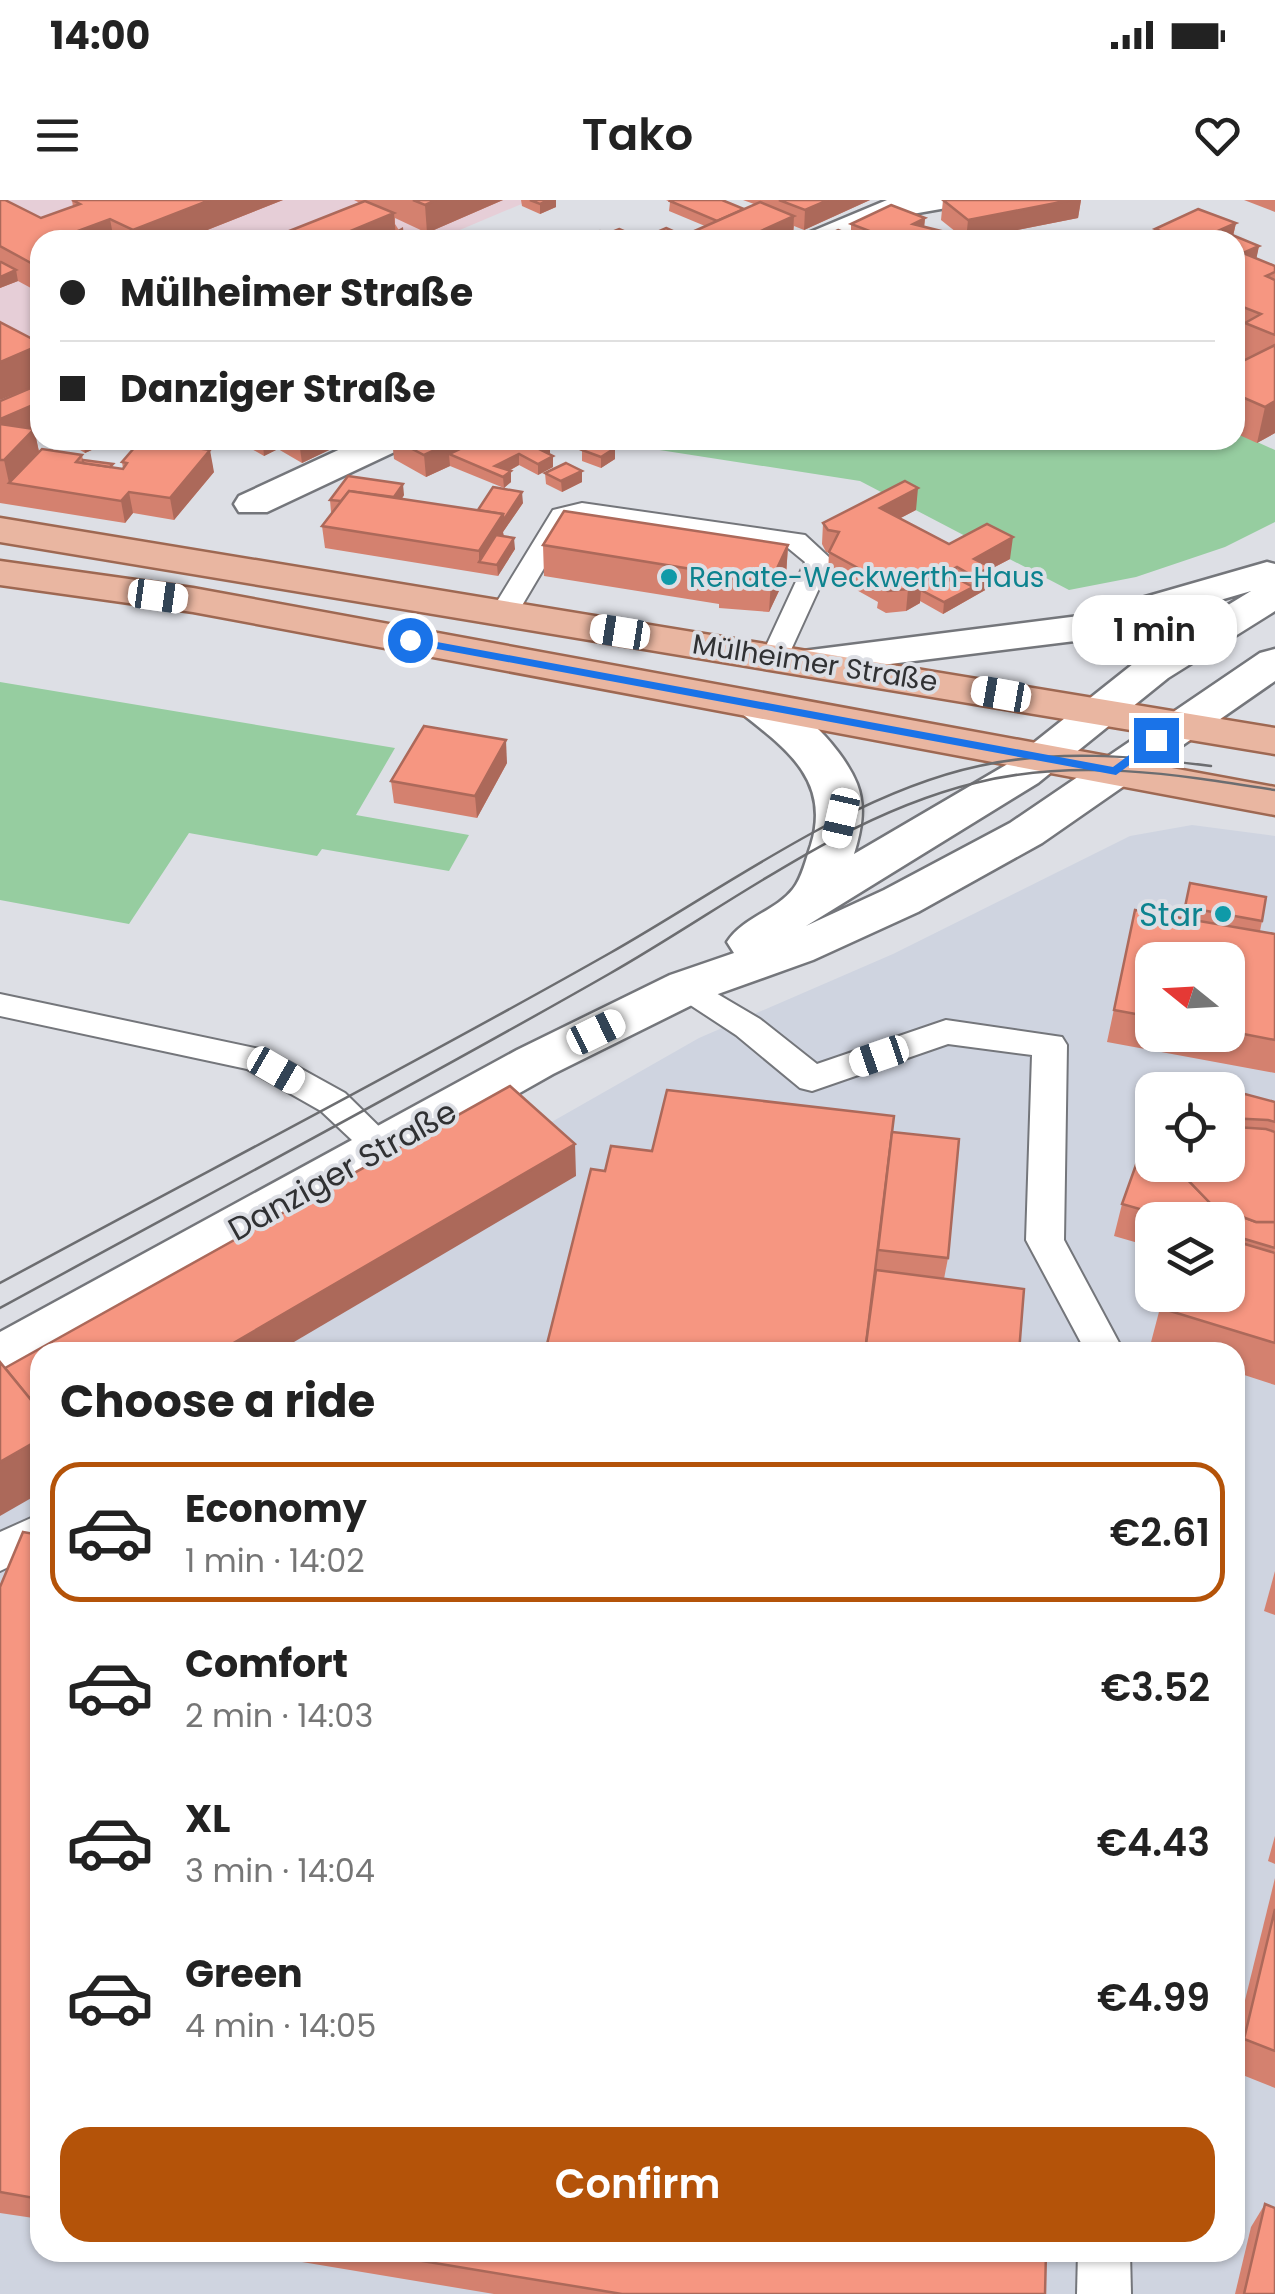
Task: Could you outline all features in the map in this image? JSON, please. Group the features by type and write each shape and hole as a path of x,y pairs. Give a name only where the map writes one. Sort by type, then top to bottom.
{"main road":[{"path":"842,230 893,208 942,200"},
{"path":"252,504 368,450"},
{"name":"Mülheimer Straße","path":"0,530 1275,741"},
{"path":"788,660 1082,628 1151,611 1275,571"},
{"name":"Mülheimer Straße","path":"0,573 193,600 1275,801"},
{"name":"Danziger Straße","path":"687,987 813,898 1048,756 1172,656 1275,594"},
{"name":"Danziger Straße","path":"31,1342 535,1062 687,987 796,948 901,901 1026,833 1275,662"},
{"path":"756,704 811,747 836,779 841,818 827,870 813,898"},
{"name":"Danziger Straße","path":"0,1359 30,1342"}],"lane":[{"path":"504,613 562,516 582,511 796,541 818,560 788,660"},
{"path":"687,987 748,1027 812,1079 946,1032 1050,1044 1046,1240 1100,1342"},
{"path":"0,1005 257,1059 333,1102 382,1147"},
{"path":"0,1553 30,1536"},
{"path":"1104,2262 1104,2294"}],"shaded area":[{"path":"0,200 531,200 460,230 30,230 30,410 0,423"},
{"path":"1192,825 1275,836 1275,2294 0,2294 0,1405 30,1388 30,2262 1245,2262 1245,1342 111,1342 534,1132 699,1038 893,954 1130,836"}],"green space":[{"path":"1245,436 1275,450 1275,522 1225,547 1136,577 1069,590 860,481 659,450 1245,450"},
{"path":"0,682 395,748 356,815 469,835 449,871 322,849 317,856 189,833 129,924 0,900"}],"building":[{"path":"0,200 41,218 80,204 72,200 210,200 133,230 110,219 80,230 30,230 30,262 0,246"},
{"path":"671,200 722,200 744,209 717,221"},
{"path":"779,200 828,200 805,210"},
{"path":"943,200 1071,200 968,220"},
{"path":"365,201 394,213 353,230 292,230"},
{"path":"760,202 794,216 763,230 697,230"},
{"path":"891,205 925,218 913,224 937,230 867,230 851,224"},
{"path":"1198,209 1236,223 1220,230 1155,229"},
{"path":"1245,240 1259,246 1245,252"},
{"path":"1245,254 1275,266 1275,272 1266,276 1275,280 1275,335 1245,323 1261,314 1245,308"},
{"path":"1,262 16,270 0,277"},
{"path":"0,322 30,338 30,349 0,362"},
{"path":"1275,345 1275,401 1265,407 1245,398 1245,360"},
{"path":"30,388 30,406 0,419 0,401"},
{"path":"0,424 30,428 30,433 0,460"},
{"path":"41,450 82,455 76,462 123,469 127,463 122,462 132,450 210,450 170,498 129,492 121,501 9,483"},
{"path":"458,450 541,450 553,456 538,464 519,454 495,466 511,471 503,477 449,454"},
{"path":"582,450 612,450 601,457"},
{"path":"83,460 113,464 110,467"},
{"path":"566,463 582,471 561,481 545,473"},
{"path":"348,476 403,484 394,497 349,491 341,501 330,500"},
{"path":"905,481 918,488 880,508 949,544 987,524 1013,537 974,559 990,567 973,576 957,567 942,575 930,569 917,576 922,581 908,589 888,591 879,586 885,583 829,552 839,532 828,530 823,523"},
{"path":"493,487 522,492 503,521 503,514 478,510"},
{"path":"349,491 503,514 479,551 322,526"},
{"path":"564,511 788,545 771,581 720,578 722,574 543,545"},
{"path":"496,535 514,538 497,565 479,562"},
{"path":"956,578 973,587 944,602 921,590 922,583 929,579 938,584"},
{"path":"424,726 506,740 475,796 391,781"},
{"path":"1190,883 1266,897 1262,921 1185,907"},
{"path":"1135,910 1275,934 1275,1040 1245,1034 1245,942 1135,942 1135,1014 1114,1010"},
{"path":"510,1086 575,1144 235,1342 52,1342"},
{"path":"667,1090 894,1116 866,1342 548,1342 591,1169 605,1171 611,1146 652,1151"},
{"path":"1245,1094 1275,1102 1275,1122 1245,1119"},
{"path":"1245,1128 1275,1132 1275,1222 1245,1218 1245,1202 1209,1202 1190,1182 1245,1182"},
{"path":"892,1132 959,1139 948,1258 878,1250"},
{"path":"1135,1168 1135,1182 1190,1182 1209,1202 1135,1202 1135,1208 1122,1204"},
{"path":"1245,1218 1275,1222 1275,1248 1245,1239"},
{"path":"1245,1244 1275,1253 1275,1343 1173,1312 1245,1312"},
{"path":"876,1270 1024,1289 1020,1342 866,1342"},
{"path":"30,1354 30,1399 5,1368"},
{"path":"0,1362 30,1399 30,1445 0,1462"},
{"path":"23,1532 30,1533 30,2197 0,2192 0,1587"},
{"path":"1275,1909 1275,2051 1245,2039"},
{"path":"1265,2204 1275,2208 1275,2294 1244,2294"},
{"path":"428,2262 1046,2262 1045,2294 622,2294"}],"tram line":[{"path":"0,1283 458,1037 610,953 789,846 884,798 931,779 979,766 1037,757 1124,757 1211,766"},
{"path":"0,1308 533,1017 786,866 878,817 975,783 1049,771 1163,774 1275,790"}],"place":[{"name":"Renate-Weckwerth-Haus","path":"669,577"},
{"name":"Star","path":"1223,914"}],"route":[{"path":"410,640 1116,771 1156,740"}]}
